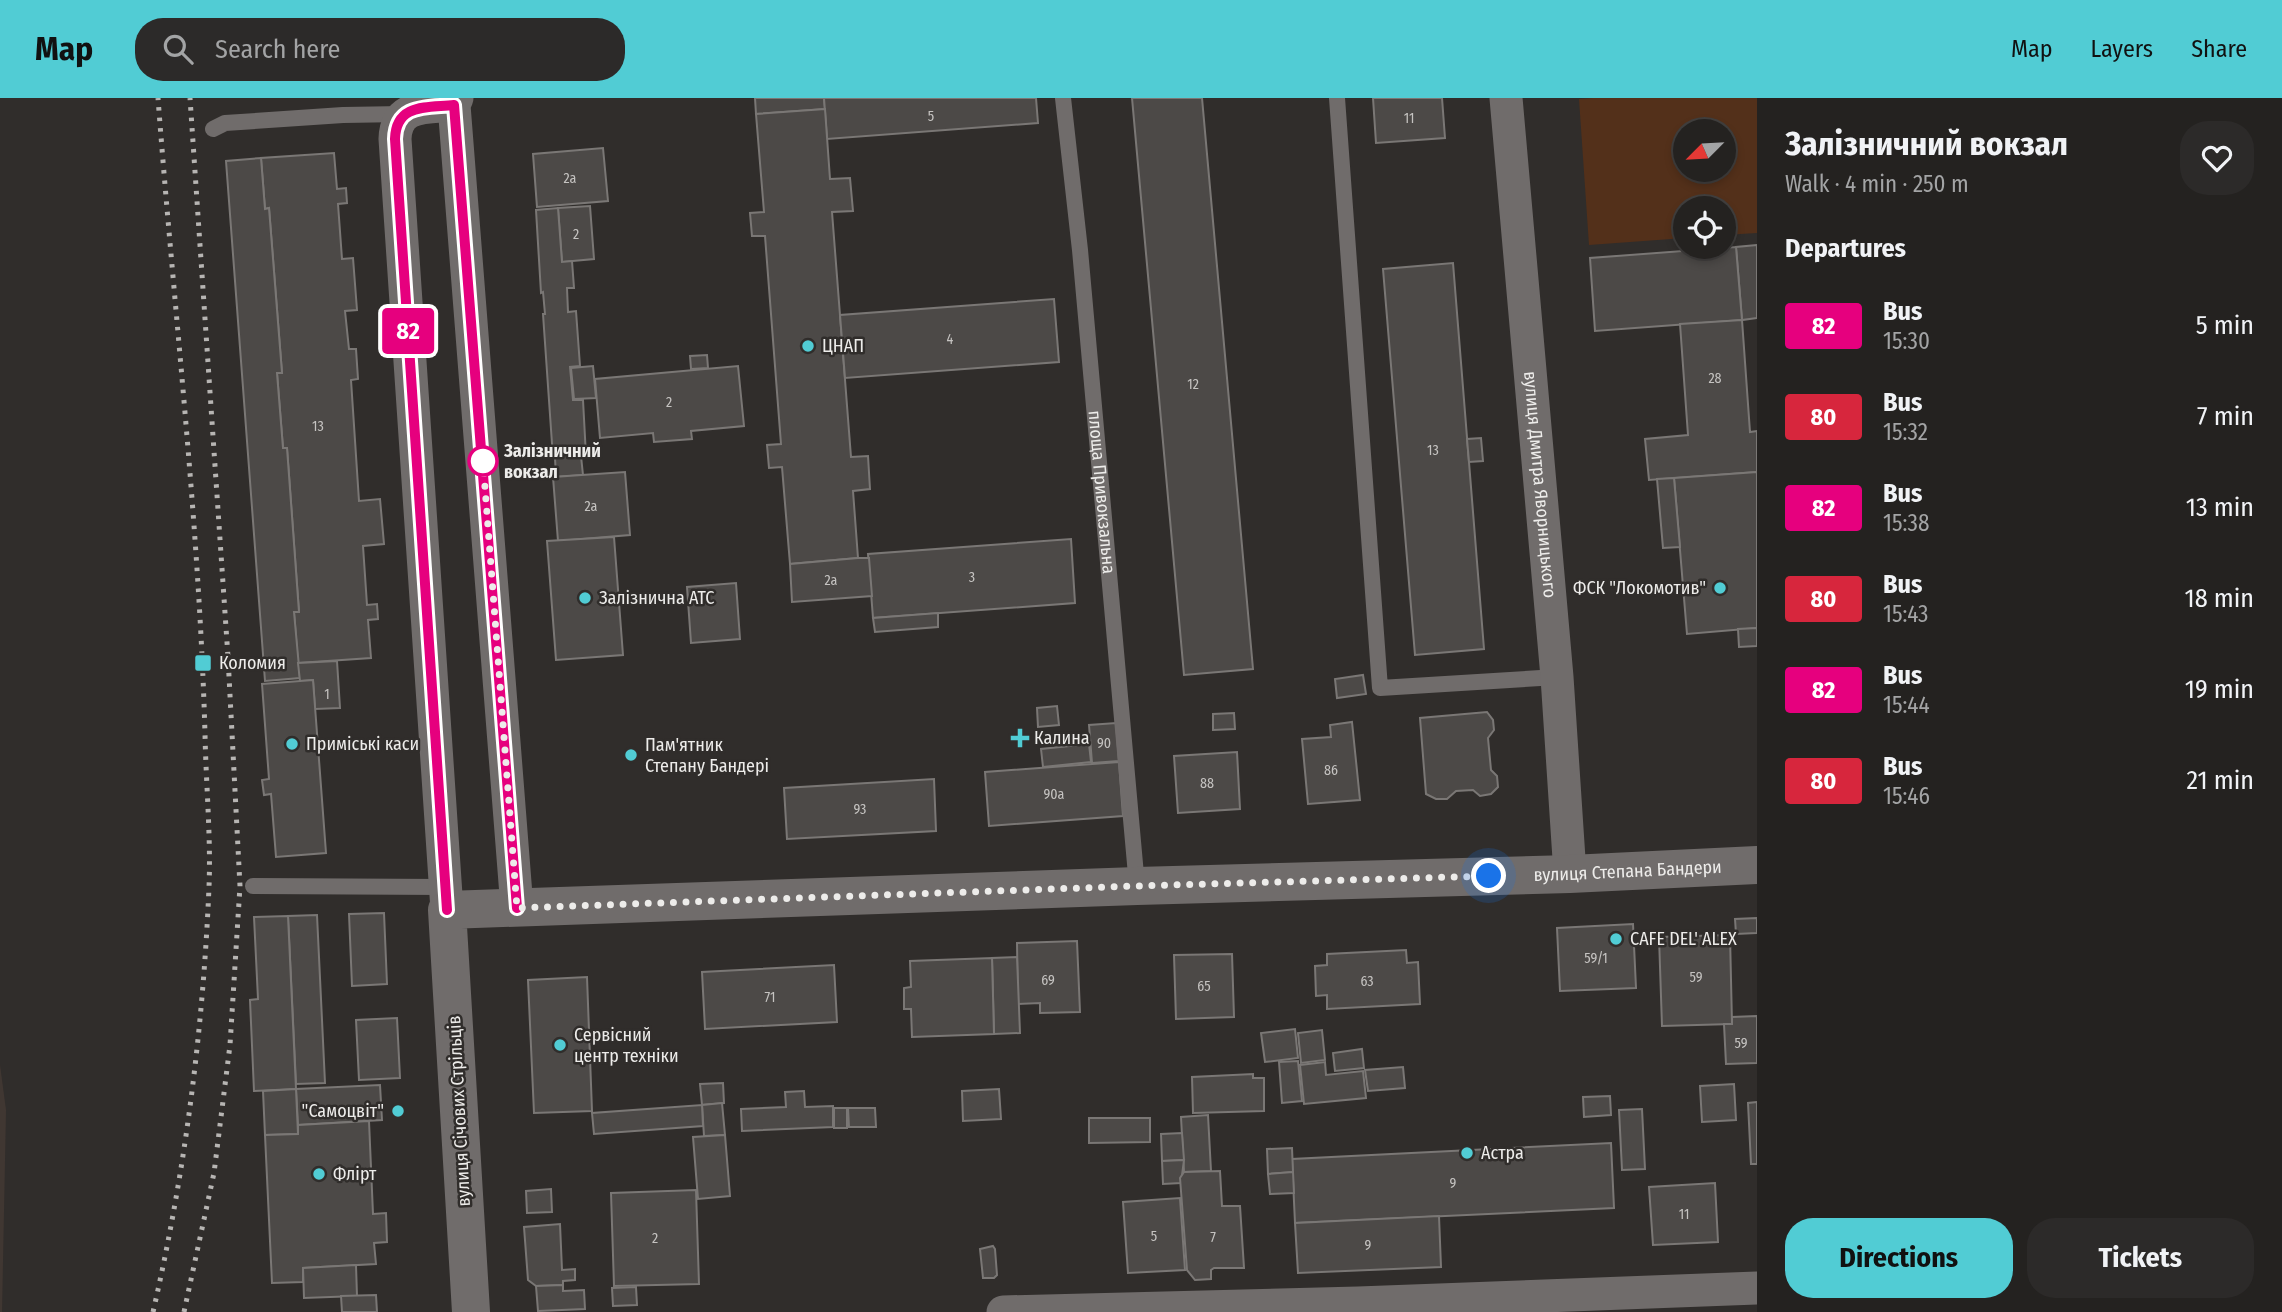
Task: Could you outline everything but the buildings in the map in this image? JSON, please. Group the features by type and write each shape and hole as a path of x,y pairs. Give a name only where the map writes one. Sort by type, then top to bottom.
{"street":[{"name":"вулиця Дмитра Яворницького","path":"1506,98 1557,677 1570,874"},
{"path":"446,899 395,139 397,120 403,114 456,102 517,908"},
{"name":"вулиця Степана Бандери","path":"446,899 517,908 1570,874 1757,865"},
{"name":"вулиця Січових Стрільців","path":"446,899 471,1312"},
{"path":"1003,1312 1358,1308 1757,1289"}],"lane":[{"name":"площа Привокзальна","path":"1063,98 1080,250 1137,886"},
{"path":"1337,98 1380,688 1557,677"},
{"path":"213,129 225,123 403,114"},
{"path":"253,886 446,899"}],"shaded area":[{"path":"1757,98 1757,233 1736,234 1736,196 1673,196 1673,239 1589,245 1579,99"},
{"path":"0,1065 6,1110 2,1312 0,1312"}],"railway":[{"path":"153,1312 191,1101 202,994 209,868 197,575 158,98"},
{"path":"184,1312 214,1173 230,1045 240,886 228,657 190,98"}],"bus line":[{"name":"82","path":"447,910 395,129 397,120 411,110 454,105 517,908"}],"place":[{"name":"ЦНАП","path":"808,346"},
{"name":"Залізничний вокзал","path":"483,461"},
{"name":"ФСК \"Локомотив\"","path":"1720,588"},
{"name":"Залізнична АТС","path":"585,598"},
{"name":"Коломия","path":"203,663"},
{"name":"Калина","path":"1020,738"},
{"name":"Приміські каси","path":"292,744"},
{"name":"Пам'ятник Степану Бандері","path":"631,755"},
{"name":"CAFE DEL' ALEX","path":"1616,939"},
{"name":"Сервісний центр техніки","path":"560,1045"},
{"name":"\"Самоцвіт\"","path":"398,1111"},
{"name":"Астра","path":"1467,1153"},
{"name":"Флірт","path":"319,1174"}],"route":[{"path":"483,461 517,908 1489,876"}]}
